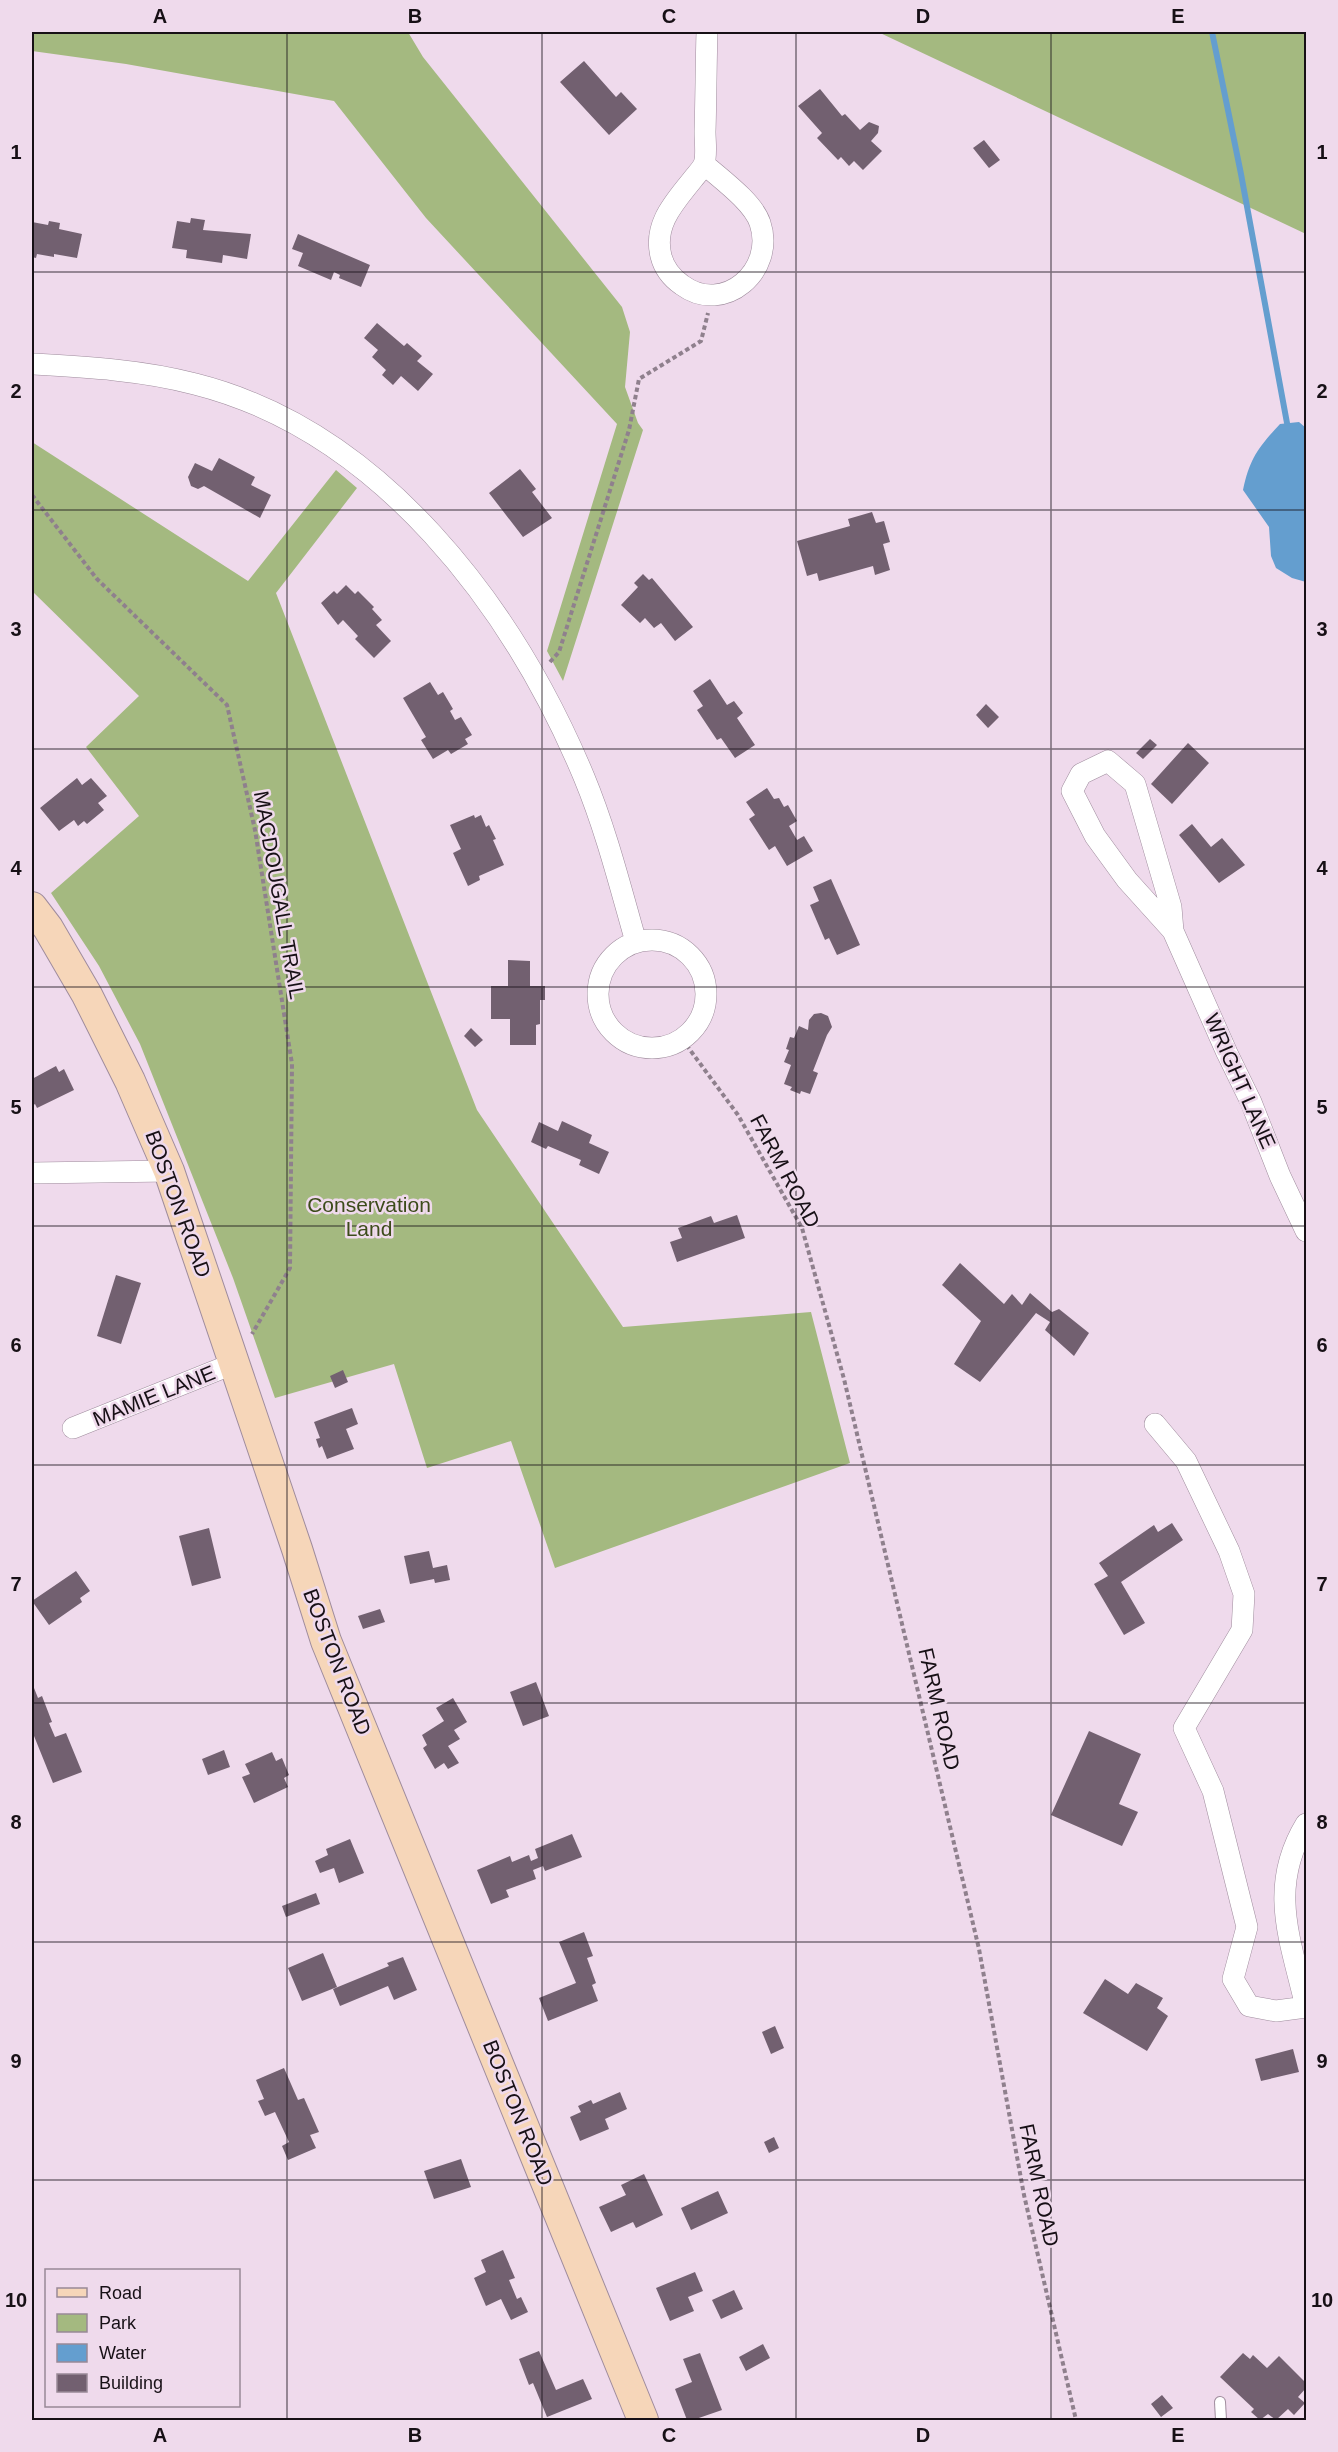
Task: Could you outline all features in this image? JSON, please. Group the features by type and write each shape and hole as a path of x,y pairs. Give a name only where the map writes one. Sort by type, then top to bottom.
{"main road":[{"name":"BOSTON ROAD","path":"32,907 48,928 87,995 130,1081 169,1172 326,1641 643,2421"}],"street":[{"path":"704,164 751,206 760,221 764,237 762,254 756,270 745,283 730,291 713,294 697,292 683,286 671,275 663,261 659,246 660,230 666,215 704,164 707,32"},
{"path":"32,364 120,370 196,384 266,409 300,426 361,466 388,489 467,575 552,707 594,802 608,841 636,942"},
{"name":"WRIGHT LANE","path":"1173,931 1171,907 1135,784 1108,761 1081,774 1072,791 1095,836 1126,880 1173,931 1251,1102 1280,1176 1306,1231"},
{"path":"653,940 677,947 691,957 700,971 705,987 705,1004 694,1027 682,1039 656,1048 638,1046 614,1032 603,1017 598,999 602,972 620,951 636,942 653,940"},
{"path":"32,1173 169,1172"},
{"name":"MAMIE LANE","path":"73,1428 234,1363"},
{"path":"1155,1424 1186,1461 1230,1551 1244,1594 1242,1630 1184,1728 1213,1791 1247,1927 1233,1979 1249,2006 1276,2011 1306,2007 1284,1910 1289,1862 1306,1824"}],"lane":[{"path":"1220,2402 1221,2421"}],"path":[{"path":"534,678 560,652 629,430 639,380 701,341 713,294"},
{"name":"MACDOUGALL TRAIL","path":"32,495 98,579 227,705 255,830 292,1065 290,1268 234,1363"},
{"name":"FARM ROAD","path":"682,1039 738,1114 802,1228 849,1402 979,1949 1024,2195 1076,2421"}],"green space":[{"path":"32,32 408,32 423,57 622,307 630,332 625,387 638,423 643,430 563,681 547,651 617,424 426,218 334,101 126,64 32,51"},
{"path":"878,32 1306,32 1306,234"},
{"name":"Conservation Land","path":"32,442 248,581 336,470 357,488 276,593 477,1110 623,1327 811,1312 850,1463 555,1568 511,1441 427,1468 394,1364 275,1398 233,1278 140,1044 99,966 51,893 139,816 86,747 139,696 32,591"}],"water":[{"path":"1299,422 1306,428 1306,582 1292,578 1276,568 1271,556 1269,527 1243,490 1252,461 1266,440 1280,424"}],"building":[{"path":"584,61 616,97 621,92 637,109 609,135 560,82"},
{"path":"820,89 842,116 845,114 860,130 869,122 879,126 878,133 871,141 882,151 863,170 854,161 849,166 841,157 838,160 817,138 822,133 798,106"},
{"path":"984,140 1000,160 989,168 973,148"},
{"path":"191,218 205,220 203,230 251,234 247,259 223,255 222,263 186,258 187,250 172,248 177,221 190,223"},
{"path":"49,221 60,223 59,229 82,234 77,258 54,254 54,257 37,254 36,258 32,257 32,222 48,225"},
{"path":"298,234 370,265 361,287 339,278 340,275 334,272 331,280 298,266 303,253 292,249"},
{"path":"377,323 404,346 407,343 422,356 417,361 433,374 418,391 401,376 393,385 382,375 386,370 372,357 378,350 364,338"},
{"path":"219,458 255,477 251,485 271,495 260,518 204,486 198,489 191,486 188,477 195,463 212,471"},
{"path":"520,469 536,489 532,492 552,518 523,537 489,493"},
{"path":"872,512 876,523 884,521 890,542 883,544 890,570 875,575 873,566 819,581 817,573 807,576 797,541 850,526 848,519"},
{"path":"643,574 649,580 652,578 693,627 675,641 661,623 654,628 645,618 640,623 621,605 638,587 634,583"},
{"path":"346,585 355,594 358,591 374,607 372,609 382,620 376,625 391,641 374,658 355,639 358,636 343,620 338,625 321,603 334,591 337,594"},
{"path":"710,679 727,705 734,701 743,713 737,718 755,745 735,758 721,738 717,740 697,710 703,706 693,691"},
{"path":"430,682 438,695 443,692 453,709 450,711 455,720 461,717 472,735 465,739 468,744 451,754 448,750 433,759 421,740 426,737 403,698"},
{"path":"986,704 999,717 988,728 976,715"},
{"path":"1150,739 1157,745 1143,759 1136,753"},
{"path":"1188,743 1209,763 1172,804 1151,784"},
{"path":"77,778 82,785 91,778 107,796 98,803 104,810 87,824 84,821 78,826 74,820 59,831 40,808"},
{"path":"767,788 774,799 779,798 784,807 788,805 797,821 789,826 797,840 804,836 813,851 787,866 775,846 769,850 749,819 755,815 746,802"},
{"path":"474,815 475,818 481,815 486,827 489,825 504,865 479,876 480,880 468,886 453,853 461,849 450,825"},
{"path":"1192,824 1211,847 1222,838 1245,865 1219,883 1179,835"},
{"path":"831,879 860,945 837,955 829,938 825,940 810,905 819,901 813,887"},
{"path":"508,960 530,961 530,986 545,986 545,1000 540,1000 540,1024 536,1025 536,1045 510,1045 510,1019 491,1019 491,986 508,986"},
{"path":"821,1013 828,1016 832,1027 813,1071 818,1073 810,1094 801,1091 800,1094 790,1090 792,1087 784,1084 791,1065 784,1062 789,1050 786,1049 790,1037 794,1038 799,1026 808,1030 809,1020 814,1014"},
{"path":"471,1028 483,1040 475,1047 464,1036"},
{"path":"56,1066 59,1072 64,1069 74,1090 37,1108 35,1104 32,1106 32,1079"},
{"path":"562,1121 592,1135 589,1143 609,1152 599,1174 579,1165 581,1160 548,1146 546,1149 531,1142 539,1122 558,1131"},
{"path":"737,1215 745,1238 677,1262 670,1242 682,1238 678,1228 711,1216 714,1223"},
{"path":"960,1263 1004,1304 1012,1294 1022,1305 1030,1293 1052,1312 1059,1309 1089,1333 1074,1356 1045,1330 1050,1322 1036,1313 980,1382 954,1364 981,1321 942,1285"},
{"path":"116,1275 141,1283 121,1344 97,1336"},
{"path":"343,1370 348,1382 335,1388 330,1376"},
{"path":"352,1408 358,1424 346,1429 354,1449 327,1459 322,1446 319,1448 316,1439 320,1438 314,1422"},
{"path":"1172,1523 1183,1540 1121,1582 1145,1623 1124,1635 1094,1584 1108,1576 1099,1563 1154,1525 1158,1532"},
{"path":"209,1528 221,1578 192,1586 179,1536"},
{"path":"429,1551 433,1568 447,1565 450,1580 435,1583 434,1579 410,1584 404,1556"},
{"path":"76,1571 90,1591 80,1598 82,1602 49,1625 32,1601"},
{"path":"380,1609 385,1622 363,1629 358,1616"},
{"path":"536,1682 549,1716 523,1726 510,1692"},
{"path":"34,1688 38,1698 42,1696 55,1737 66,1733 82,1772 53,1783 32,1731 32,1689"},
{"path":"453,1698 467,1722 454,1730 460,1739 448,1746 459,1763 448,1769 444,1763 435,1769 423,1748 427,1745 422,1735 444,1721 436,1708"},
{"path":"1089,1731 1141,1754 1119,1804 1138,1812 1122,1846 1051,1815"},
{"path":"224,1750 230,1767 208,1775 202,1759"},
{"path":"272,1752 276,1761 282,1758 289,1775 284,1778 288,1787 254,1803 242,1777 250,1774 245,1764"},
{"path":"572,1834 582,1857 545,1871 543,1866 533,1870 536,1879 506,1890 509,1897 491,1904 477,1870 510,1856 512,1862 529,1855 531,1861 538,1858 535,1849"},
{"path":"350,1839 364,1873 339,1883 334,1868 320,1873 315,1861 328,1855 326,1849"},
{"path":"316,1893 320,1904 286,1917 282,1906"},
{"path":"584,1932 593,1956 587,1958 596,1983 592,1985 598,2001 548,2021 539,1998 576,1983 559,1942"},
{"path":"323,1953 337,1987 302,2001 288,1968"},
{"path":"403,1957 417,1990 394,2000 388,1986 340,2006 333,1989 389,1966 387,1963"},
{"path":"1105,1979 1128,1994 1136,1983 1163,1998 1157,2008 1168,2016 1147,2051 1083,2013"},
{"path":"775,2026 784,2048 771,2054 762,2032"},
{"path":"1293,2049 1299,2072 1261,2081 1255,2059"},
{"path":"284,2068 298,2100 304,2098 319,2132 310,2135 316,2148 288,2160 282,2146 289,2142 275,2112 265,2116 258,2101 264,2099 256,2080"},
{"path":"620,2092 627,2109 605,2119 609,2129 580,2141 570,2117 581,2112 578,2106 591,2100 593,2104"},
{"path":"774,2137 779,2148 769,2153 764,2142"},
{"path":"461,2159 471,2187 434,2199 424,2171"},
{"path":"644,2174 663,2215 636,2228 633,2222 611,2232 599,2207 626,2195 621,2185"},
{"path":"718,2191 728,2213 691,2230 681,2208"},
{"path":"503,2250 515,2278 509,2280 517,2299 521,2297 528,2312 511,2320 501,2299 486,2306 474,2278 486,2272 481,2260"},
{"path":"695,2272 703,2291 688,2297 694,2311 670,2321 656,2288"},
{"path":"734,2290 743,2309 721,2319 712,2300"},
{"path":"763,2344 770,2358 746,2371 739,2357"},
{"path":"539,2351 556,2390 583,2379 592,2399 547,2417 533,2383 529,2385 519,2359"},
{"path":"700,2353 722,2410 687,2420 675,2389 692,2382 683,2359"},
{"path":"1243,2353 1250,2359 1253,2355 1267,2368 1279,2356 1306,2383 1306,2388 1298,2397 1305,2403 1294,2415 1288,2409 1276,2420 1268,2414 1260,2420 1251,2412 1254,2409 1220,2377"},
{"path":"1162,2395 1173,2408 1161,2417 1151,2404"}],"waterway":[{"path":"1212,32 1287,423"}]}
